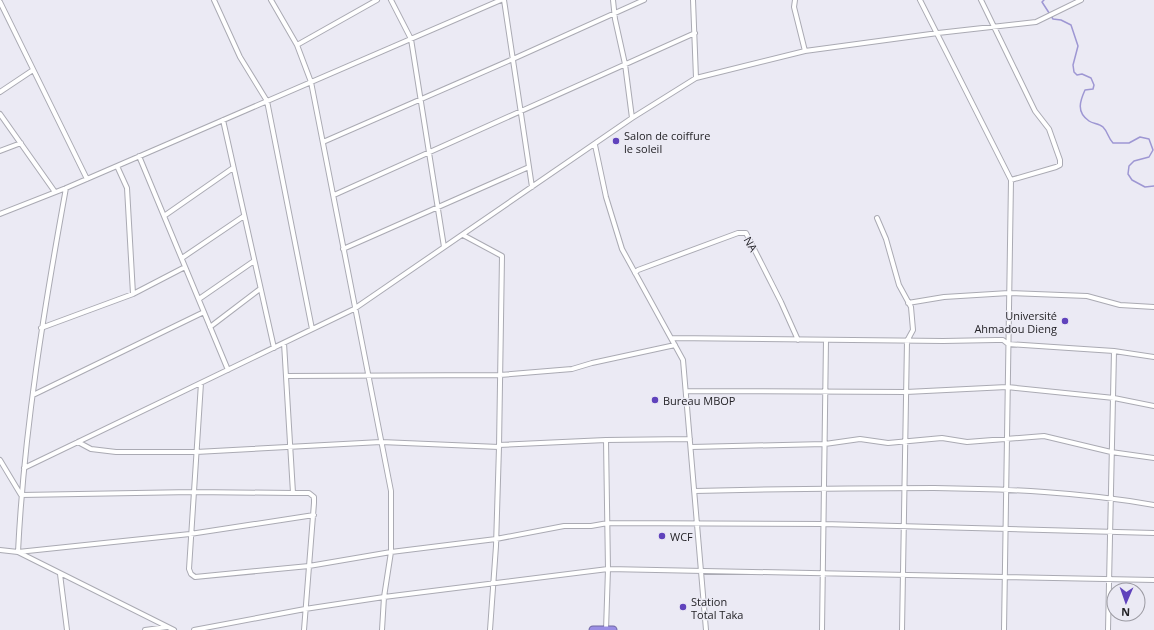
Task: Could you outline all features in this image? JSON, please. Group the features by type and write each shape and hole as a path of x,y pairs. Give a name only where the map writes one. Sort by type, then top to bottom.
{"highway":[{"path":"593,630 613,630"}],"street":[{"path":"214,0 240,56 267,101 312,329"},
{"path":"271,0 297,45 312,82 354,309 392,492 391,552 384,597 382,630"},
{"path":"297,45 376,0"},
{"path":"391,0 411,39 444,247"},
{"path":"0,214 66,188 501,0"},
{"path":"504,0 532,187"},
{"path":"613,0 614,13 625,64 632,118"},
{"path":"323,142 644,0"},
{"path":"693,0 696,78"},
{"path":"795,0 794,7 805,51"},
{"path":"920,0 1011,180 1004,630"},
{"path":"981,0 1035,112 1049,129 1060,160 1060,165 1056,167 1011,180"},
{"path":"24,468 354,309 632,118 696,78 805,51 938,33 1036,22 1081,0"},
{"path":"0,2 87,179"},
{"path":"334,195 695,32"},
{"path":"0,92 33,70"},
{"path":"0,114 55,192"},
{"path":"223,120 274,348"},
{"path":"0,151 20,143"},
{"path":"595,144 606,197 622,249 683,360 706,630"},
{"path":"139,156 228,370"},
{"path":"117,166 127,188 133,294"},
{"path":"344,249 529,167"},
{"path":"164,216 234,168"},
{"path":"18,552 21,495 32,395 41,328 66,188"},
{"path":"182,258 244,216"},
{"path":"876,218 886,239 900,284 911,307 913,330 907,341 902,630"},
{"name":"NA","path":"635,273 638,270 738,233 746,233 781,302 798,340"},
{"path":"463,235 502,256 499,446 496,539 490,630"},
{"path":"199,300 254,261"},
{"path":"41,328 133,294 186,267"},
{"path":"210,326 260,289"},
{"path":"908,303 944,297 1009,293 1087,296 1120,305 1154,307"},
{"path":"32,395 204,312"},
{"path":"671,338 907,341 1003,340 1008,344 1114,351 1154,357"},
{"path":"822,630 826,340"},
{"path":"284,343 293,493"},
{"path":"286,376 500,375 572,369 592,363 675,345"},
{"path":"1108,630 1114,351"},
{"path":"201,383 190,534 189,569 191,574 195,576 309,566 391,552 496,539 564,526 592,526 608,523 698,522 824,524 1154,533"},
{"path":"686,391 906,392 1008,387 1114,398 1154,406"},
{"path":"691,447 824,444 860,439 888,443 905,443 942,438 967,442 1044,436 1111,452 1154,458"},
{"path":"78,442 91,449 116,452 196,452 381,442 499,446 606,440 690,439"},
{"path":"606,440 608,523 606,630"},
{"path":"0,460 21,495"},
{"path":"694,492 824,488 1006,489 1110,497 1154,504"},
{"path":"21,495 193,492 309,493 314,497 314,516 304,630"},
{"path":"0,550 18,552 190,534 314,516"},
{"path":"18,552 174,630"},
{"path":"194,630 305,609 384,597 608,569 823,572 1004,578 1154,580"},
{"path":"60,574 66,630"},
{"path":"145,630 168,627"}],"waterway":[{"path":"1044,0 1042,2 1053,19 1061,20 1071,25 1078,46 1073,65 1074,72 1077,75 1082,74 1091,78 1094,85 1093,89 1085,90 1083,94 1080,106 1082,114 1092,123 1103,127 1113,143 1129,143 1140,137 1149,139 1153,150 1149,157 1134,161 1129,166 1128,174 1132,180 1145,187 1154,186"}],"place":[{"name":"Salon de coiffure le soleil","path":"616,141"},
{"name":"Université Ahmadou Dieng","path":"1065,321"},
{"name":"Bureau MBOP","path":"655,400"},
{"name":"WCF","path":"662,536"},
{"name":"Station Total Taka","path":"683,607"}]}
